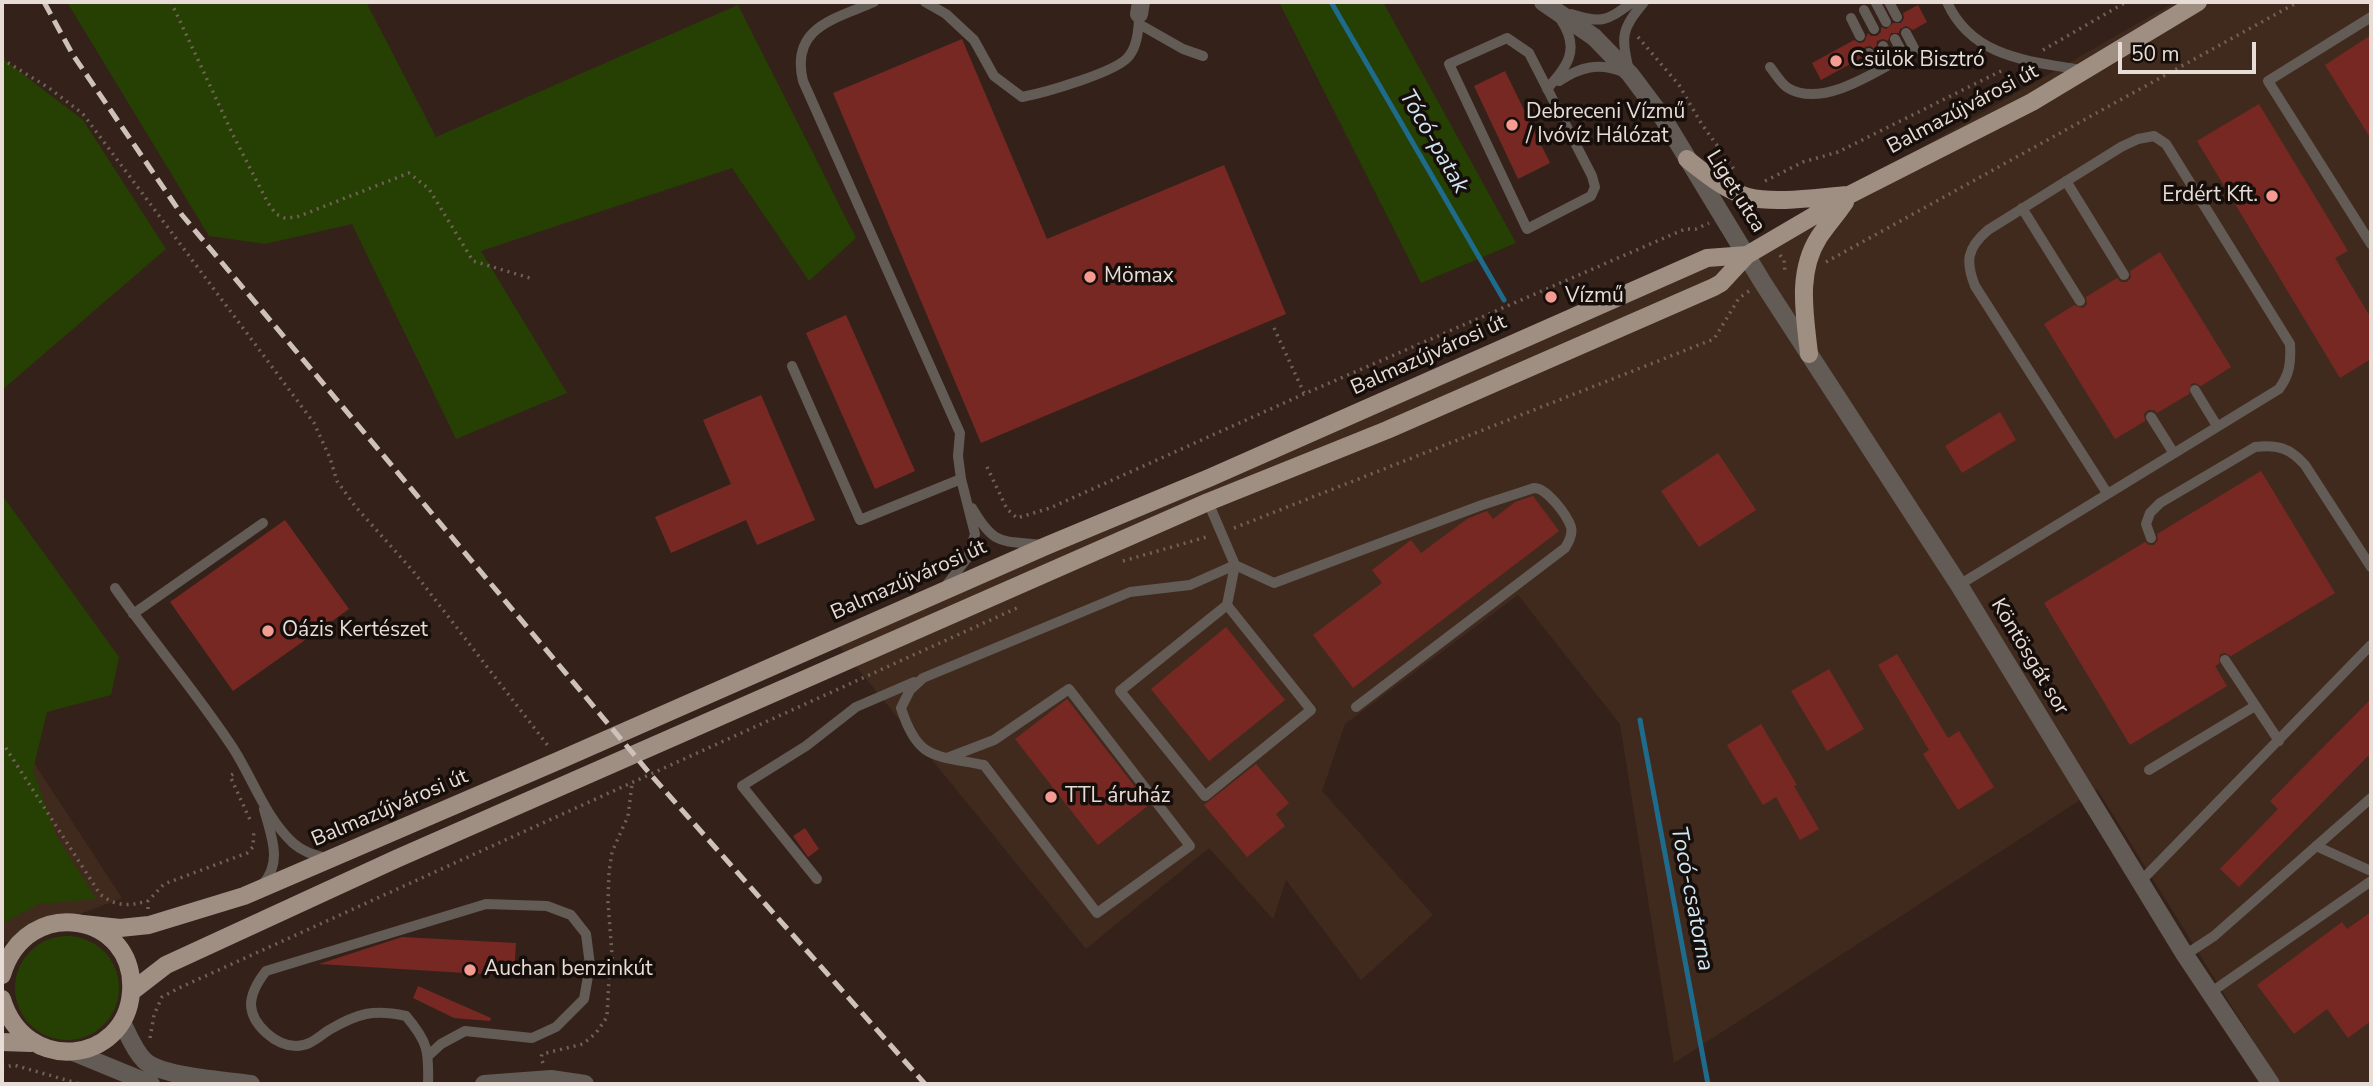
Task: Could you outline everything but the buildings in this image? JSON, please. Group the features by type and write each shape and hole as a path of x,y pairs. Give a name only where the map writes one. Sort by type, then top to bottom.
{"main road":[{"name":"Balmazújvárosi út","path":"131,992 166,965 311,897 1208,502 1387,430 1714,287 1747,255 1851,194 2032,102 2198,2"},
{"path":"1687,159 1716,182 1784,199 1851,194"},
{"path":"1809,354 1802,293 1804,274 1817,239 1851,194"},
{"name":"Balmazújvárosi út","path":"3,967 19,941 38,928 60,922 120,928 149,925 249,894 1046,546 1209,478 1707,258 1747,255"},
{"path":"2,1042 31,1043 51,1051 73,1052 92,1047 109,1037 121,1022 131,992 129,969 119,949 103,933 83,924"},
{"path":"2,999 6,1015 31,1043"}],"street":[{"name":"Liget utca","path":"1548,5 1594,37 1630,74 1663,118 1747,255"},
{"name":"Köntösgát sor","path":"1747,255 1959,585 2185,955 2271,1084"},
{"path":"121,1022 144,1060 156,1069 251,1084"},
{"path":"73,1052 151,1084"},
{"path":"484,1084 551,1079 585,1084"}],"lane":[{"path":"874,2 816,27 806,40 800,68 960,433 958,456 961,479 975,534 968,557 941,592"},
{"path":"925,2 946,14 974,40 994,76 1021,97 1048,92 1124,62 1136,44 1139,10"},
{"path":"1548,5 1590,20 1604,20 1633,2"},
{"path":"1547,89 1567,76 1591,66 1600,65 1630,74 1623,39 1626,23 1644,2"},
{"path":"1889,2 1897,17"},
{"path":"1947,2 1961,26 1972,37 1995,50 2026,60 2085,70"},
{"path":"1876,3 1886,23"},
{"path":"1547,89 1567,66 1572,48 1567,29 1548,5"},
{"path":"1139,10 1184,49 1203,55"},
{"path":"1864,10 1874,29"},
{"path":"2371,17 2267,82 2371,244"},
{"path":"1851,18 1860,36"},
{"path":"1770,66 1786,87 1803,94 1822,95 1842,88 1915,50 1906,33"},
{"path":"1507,38 1529,54 1547,89 1592,176 1595,187 1591,197 1527,229 1450,64 1507,38"},
{"path":"1895,39 1904,56"},
{"path":"1883,46 1891,63"},
{"path":"1869,53 1878,70"},
{"path":"1959,585 2279,389 2288,377 2290,344 2166,144 2154,136 2138,139 2022,208 1978,238 1968,258 1969,271 1975,286 2107,493"},
{"path":"2066,181 2124,275"},
{"path":"2022,208 2080,301"},
{"path":"792,366 860,520 961,479"},
{"path":"2195,390 2217,426"},
{"path":"2151,416 2173,452"},
{"path":"2151,538 2146,524 2150,513 2160,503 2255,447 2269,445 2289,451 2305,465 2371,567"},
{"path":"817,879 742,786 806,746 856,707 1129,592 1190,585 1235,565 1274,583 1534,488 1548,493 1570,525 1570,540 1564,548 1356,707"},
{"path":"967,499 986,531 996,539 1046,546"},
{"path":"1208,502 1235,565 1227,605 1120,691 1205,796 1311,710 1227,605"},
{"path":"133,614 263,523"},
{"path":"115,588 232,747 262,802 293,843 320,857 333,859"},
{"path":"2140,882 2371,645"},
{"path":"2225,660 2279,741"},
{"path":"923,678 909,690 901,708 908,732 927,754 947,758 984,765 1097,913 1190,846 1069,689 994,740 947,758"},
{"path":"2149,770 2255,706"},
{"path":"2185,955 2214,936 2371,798"},
{"path":"249,894 265,883 273,869 276,851 262,802"},
{"path":"2316,846 2371,871"},
{"path":"2210,993 2371,881"},
{"path":"428,1084 429,1055 420,1032 406,1016 372,1011 328,1031 313,1042 295,1046 273,1039 259,1025 251,1005 256,985 266,971 486,904 547,906 571,915 586,934 590,965 584,999 556,1027 532,1038 465,1031 441,1044 429,1055"}],"path":[{"path":"171,2 234,138 276,214 285,218 296,217 409,173 429,189 473,261 533,279"},
{"path":"1749,191 1803,162 1838,152 1995,72 2026,60 2126,2"},
{"path":"1785,272 1804,274 2298,2"},
{"path":"1114,563 1222,533 1714,339 1739,298 1763,283 1782,276 1785,272 1784,260 1746,208 1749,191 1679,85 1626,23"},
{"path":"2,59 49,88 83,114 314,423 337,481 413,571 560,760"},
{"path":"987,467 1007,509 1017,518 1050,508 1304,394 1685,229"},
{"path":"1274,328 1304,394"},
{"path":"144,1060 154,1016 162,997 179,988 1027,603"},
{"path":"2,742 100,894 112,904 130,905 148,901 164,884 228,861 247,853 253,847 254,829 230,776 244,767"},
{"path":"148,901 149,925"},
{"path":"2,1068 14,1065 80,1084"}],"shaded area":[{"path":"2175,2 2371,2 2371,1084 2280,1084 2097,789 1674,1063 1620,724 1518,595 1345,724 1322,791 1433,915 1361,980 1286,880 1273,919 1209,848 1086,949 837,643 1750,246"},
{"path":"2,714 122,898 2,944"}],"green space":[{"path":"67,2 366,2 436,137 738,5 856,238 809,281 732,168 481,251 567,393 456,439 352,224 265,244 209,236"},
{"path":"1279,2 1383,2 1516,243 1421,283"},
{"path":"2,58 83,120 166,249 2,390"},
{"path":"2,495 119,657 111,695 47,712 33,770 56,835 96,899 39,904 2,924"},
{"path":"67,936 87,940 104,951 115,968 119,988 115,1008 104,1025 87,1036 67,1040 47,1036 30,1025 19,1008 15,988 19,968 30,951 47,940"}],"waterway":[{"name":"Tócó-patak","path":"1331,2 1504,300"},
{"name":"Tocó-csatorna","path":"1640,720 1708,1084"}],"railway":[{"path":"44,2 73,55 182,215 651,775 925,1084"}],"place":[{"name":"Csülök Bisztró","path":"1836,61"},
{"name":"Debreceni Vízmű / Ivóvíz Hálózat","path":"1512,125"},
{"name":"Erdért Kft.","path":"2272,196"},
{"name":"Mömax","path":"1090,277"},
{"name":"Vízmű","path":"1551,297"},
{"name":"Oázis Kertészet","path":"268,631"},
{"name":"TTL áruház","path":"1051,797"},
{"name":"Auchan benzinkút","path":"470,970"}]}
